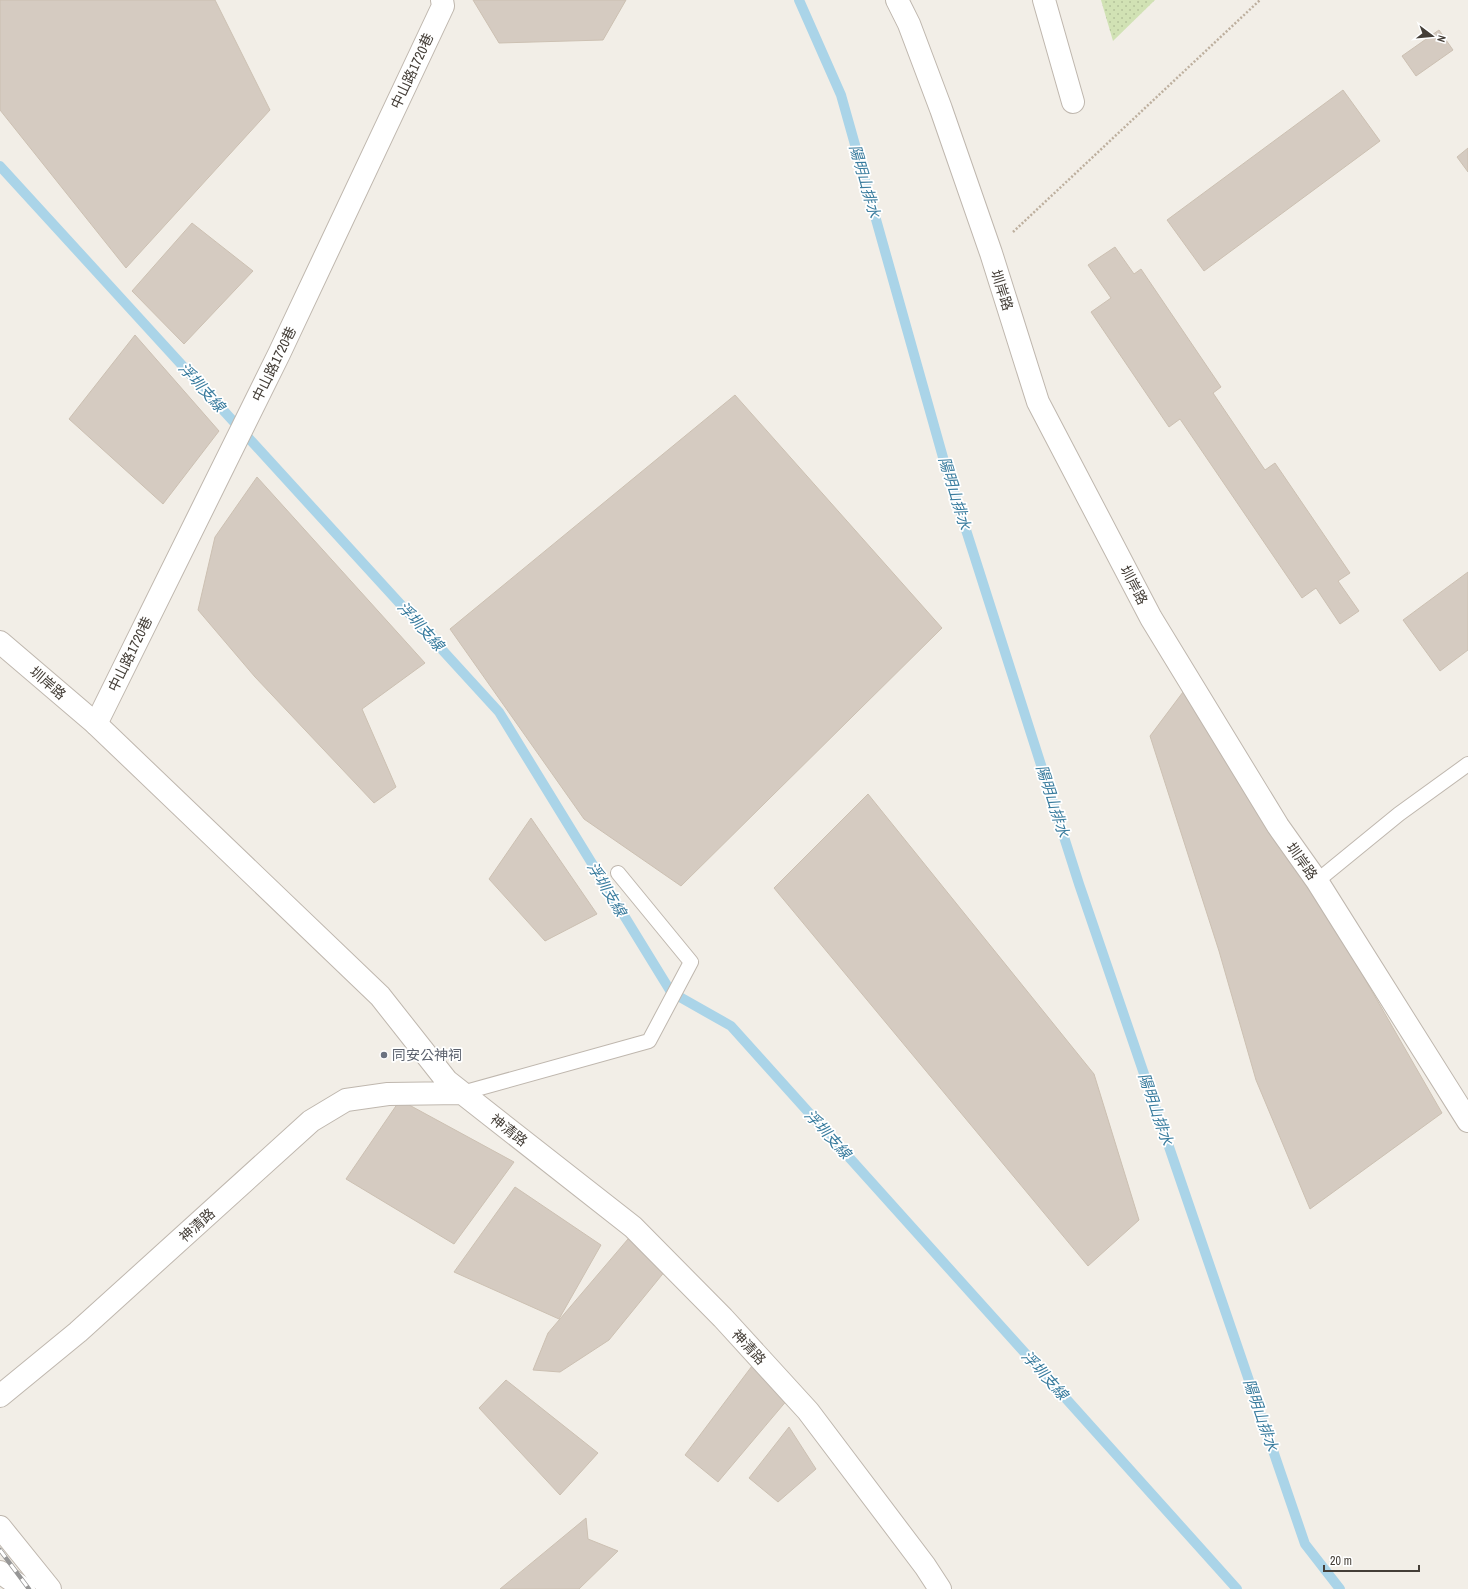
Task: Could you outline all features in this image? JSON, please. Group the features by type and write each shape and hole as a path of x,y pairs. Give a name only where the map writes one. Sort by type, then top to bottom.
{"street":[{"name":"中山路1720巷","path":"96,724 279,354 443,6 442,0"},
{"name":"圳岸路","path":"897,0 909,24 942,109 991,253 1038,402 1151,618 1278,826 1317,881 1468,1121"},
{"path":"1044,0 1073,102"},
{"name":"圳岸路","path":"0,642 96,724 380,996 447,1081 462,1093"},
{"name":"神清路","path":"0,1396 78,1332 312,1121 346,1100 388,1094 462,1093 633,1228 723,1318 808,1411 925,1566 940,1589"},
{"path":"0,1527 50,1589"},
{"path":"0,1572 24,1589"}],"lane":[{"path":"1317,881 1399,814 1467,768"},
{"path":"462,1093 649,1041 691,962 618,873"}],"path":[{"path":"991,253 1260,0"}],"green space":[{"path":"1101,0 1155,0 1113,41"}],"building":[{"path":"0,0 215,0 270,110 126,268 0,110"},
{"path":"473,0 626,0 603,40 499,43"},
{"path":"1439,30 1453,50 1416,76 1402,56"},
{"path":"1343,90 1380,141 1204,271 1167,220"},
{"path":"1468,148 1468,172 1457,157"},
{"path":"192,223 253,271 184,344 132,291"},
{"path":"1115,247 1134,274 1141,269 1221,387 1213,393 1265,470 1275,463 1350,573 1338,581 1359,611 1340,624 1316,588 1302,598 1180,419 1169,427 1091,312 1111,298 1088,265"},
{"path":"135,335 219,431 163,504 69,419"},
{"path":"735,395 942,628 681,886 584,819 450,629"},
{"path":"257,477 425,663 362,709 396,787 374,803 255,677 198,610 215,537"},
{"path":"1468,572 1468,650 1440,671 1403,620"},
{"path":"1183,692 1312,887 1442,1113 1310,1209 1256,1080 1219,951 1150,736"},
{"path":"868,794 1094,1074 1139,1220 1088,1266 774,888"},
{"path":"531,818 597,914 545,941 489,879"},
{"path":"400,1100 514,1162 454,1244 346,1179"},
{"path":"515,1187 601,1245 559,1319 454,1272"},
{"path":"628,1239 670,1265 609,1340 560,1372 533,1370 548,1333"},
{"path":"755,1362 788,1399 718,1482 685,1455"},
{"path":"506,1380 598,1453 560,1495 479,1408"},
{"path":"789,1427 816,1469 778,1502 749,1478"},
{"path":"586,1518 588,1539 618,1551 579,1589 500,1589"}],"waterway":[{"name":"陽明山排水","path":"799,0 841,95 944,461 1079,884 1305,1544 1340,1589"},
{"name":"浮圳支線","path":"0,166 499,712 671,992 731,1026 1237,1589"}],"railway":[{"path":"0,1550 29,1589"}],"place":[{"name":"同安公神祠","path":"384,1055"}]}
